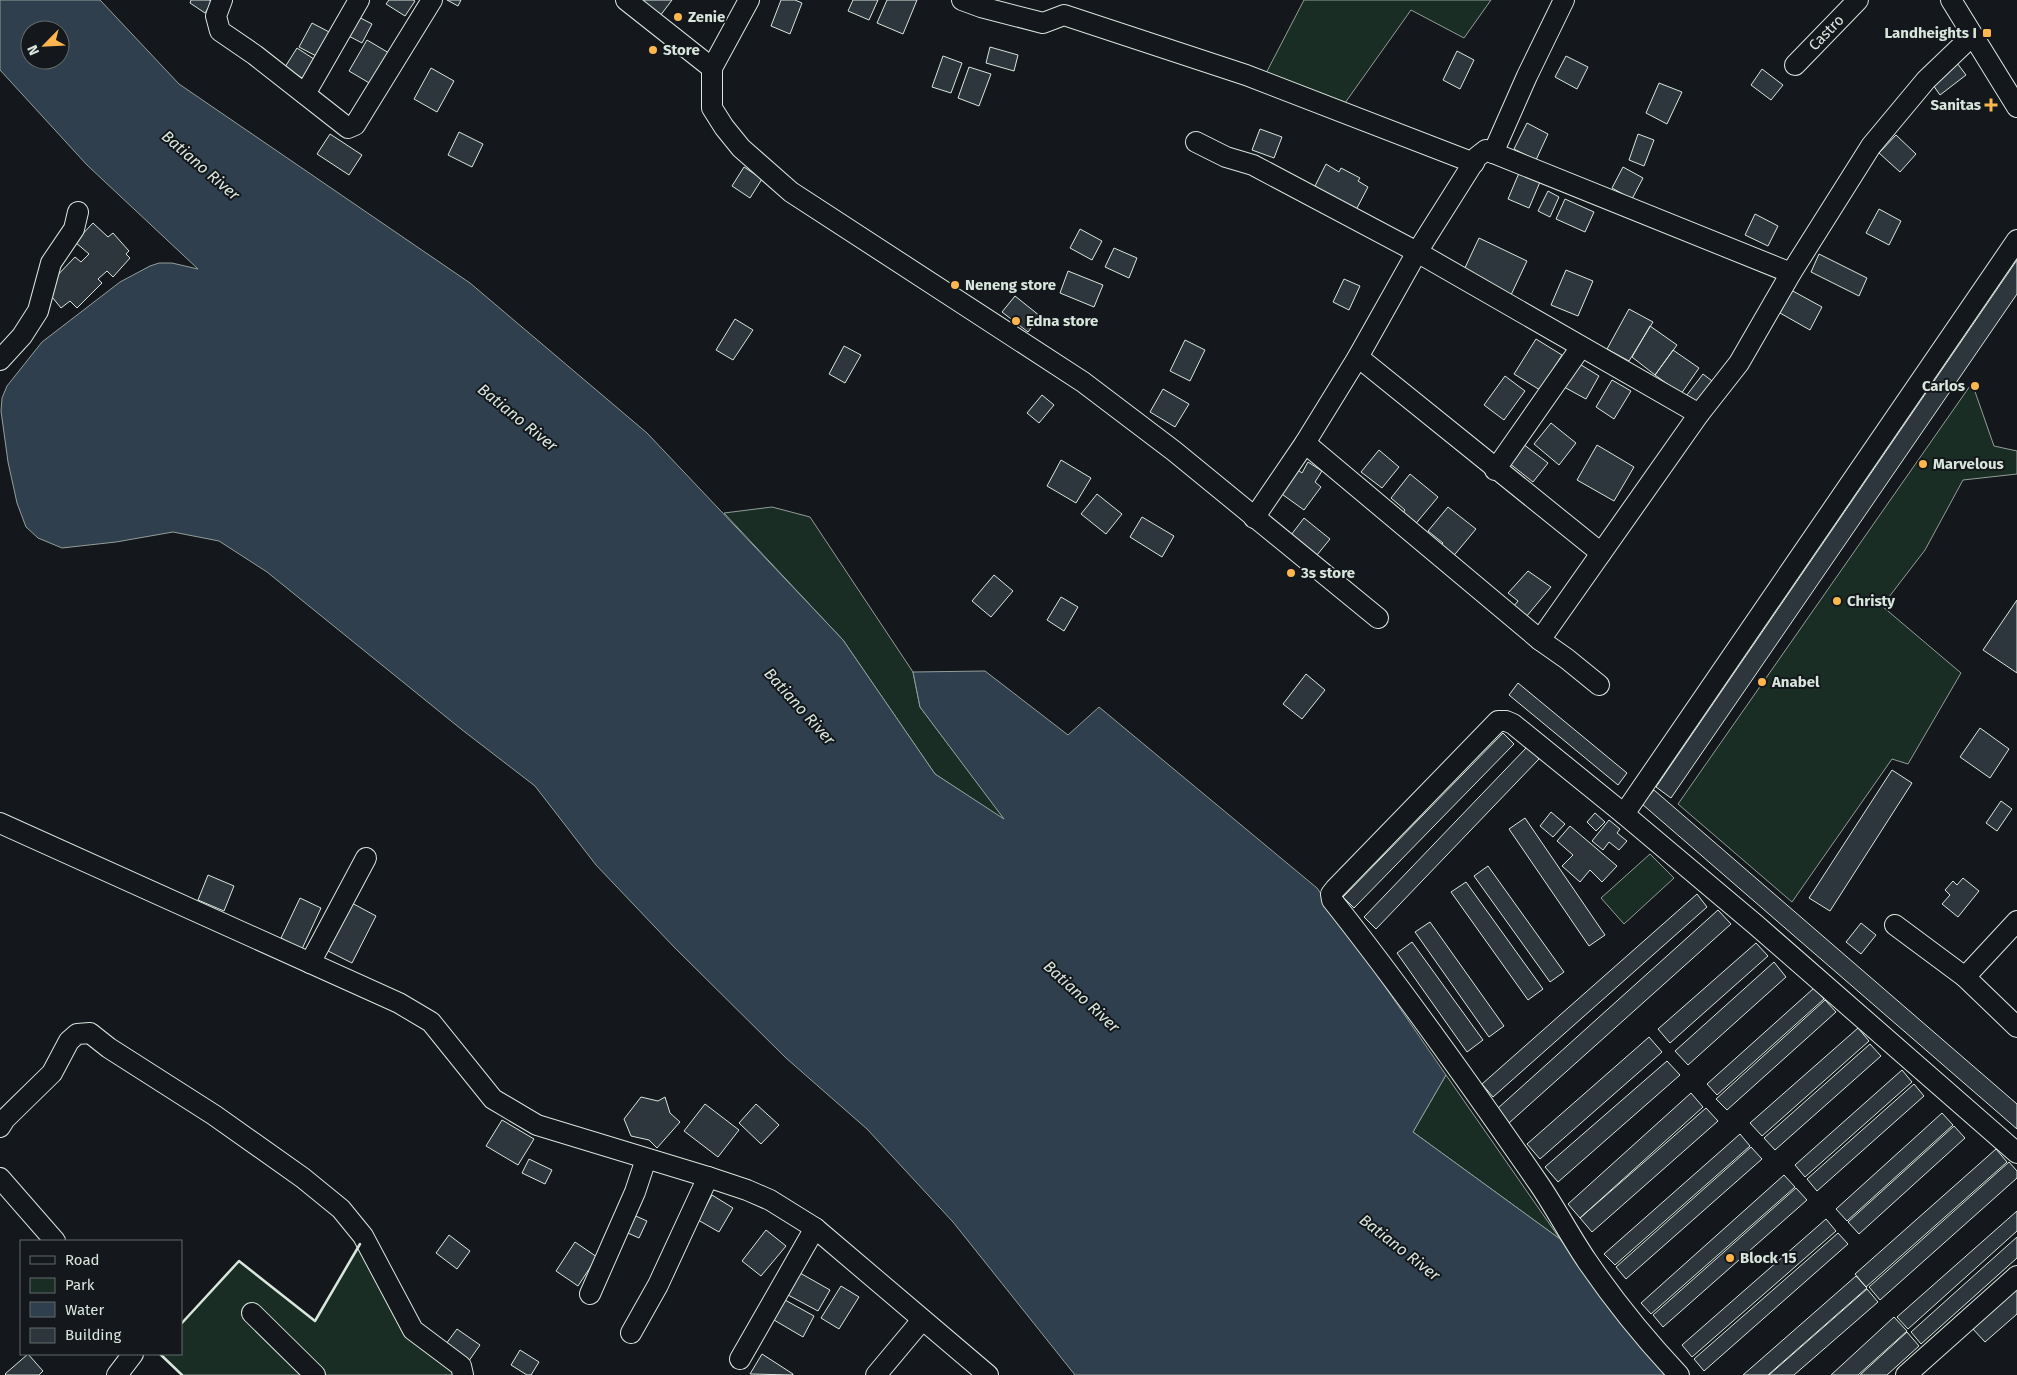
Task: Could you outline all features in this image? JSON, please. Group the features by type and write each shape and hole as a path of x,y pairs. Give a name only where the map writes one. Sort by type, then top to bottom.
{"street":[{"path":"222,0 216,16 220,31 255,54 348,128 355,125 432,0"},
{"path":"305,94 359,0"},
{"path":"626,0 712,68"},
{"path":"749,0 712,68 712,108 724,127 742,148 790,192 1084,382 1174,451 1378,618"},
{"path":"962,0 981,7 1043,23 1064,15 1246,75 1474,163"},
{"path":"1494,153 1527,76 1564,0"},
{"name":"Castro","path":"1795,65 1858,0"},
{"path":"1951,0 1972,36 2015,98"},
{"path":"1540,640 1699,414 1739,363 1791,273 1871,146 1926,80 1972,36"},
{"path":"1196,142 1226,157 1253,165 1417,252 1699,414"},
{"path":"1254,518 1305,444 1358,357 1417,252 1477,157 1486,150 1791,273"},
{"path":"0,360 22,336 38,311 51,263 74,229 78,212"},
{"path":"1624,814 2017,240"},
{"path":"1496,470 1581,347"},
{"path":"1358,357 1600,553"},
{"path":"1305,444 1540,640 1567,658 1599,685"},
{"path":"1679,1375 1620,1308 1586,1259 1554,1207 1467,1081 1376,956 1332,900 1331,894 1498,721 1506,721 1513,724 1624,814 1812,973 2017,1153"},
{"path":"0,823 399,1003 431,1022 493,1100 537,1125 708,1177 748,1190 770,1200 815,1228 988,1375"},
{"path":"310,963 366,858"},
{"path":"1964,977 2017,921"},
{"path":"1895,925 1964,977 2017,1027"},
{"path":"0,1128 4,1119 52,1073 69,1041 77,1034 90,1033 109,1048 214,1116 303,1178 341,1209 363,1236 413,1330 461,1366 463,1375"},
{"path":"590,1294 635,1192 646,1159"},
{"path":"631,1333 658,1285 708,1177"},
{"path":"0,1178 54,1240"},
{"path":"740,1360 815,1228"},
{"path":"1906,1375 2017,1276"},
{"path":"252,1313 315,1375"},
{"path":"876,1375 922,1320"},
{"path":"117,1375 132,1355"}],"green space":[{"path":"1304,0 1491,0 1464,38 1411,10 1340,110 1264,77"},
{"path":"1972,383 1994,446 2017,451 2017,474 1963,480 1925,550 1882,606 1961,673 1908,764 1892,759 1792,902 1678,804"},
{"path":"772,507 810,517 913,672 920,707 1006,821 935,774 843,640 724,513"},
{"path":"1650,854 1674,878 1624,924 1601,898"},
{"path":"1446,1075 1560,1239 1413,1132"},
{"path":"362,1240 408,1331 458,1375 182,1375 161,1355 182,1355 182,1323 239,1261 315,1321"}],"water":[{"name":"Batiano River","path":"0,0 100,0 179,84 470,283 647,433 843,640 935,774 1004,819 920,707 913,672 985,671 1068,735 1099,707 1317,888 1446,1075 1413,1132 1560,1239 1665,1375 1075,1375 953,1222 867,1129 786,1058 674,947 596,865 535,786 461,729 267,572 219,541 173,532 116,542 62,548 38,538 26,527 17,503 8,462 1,411 2,398 7,386 42,342 120,282 159,263 172,263 198,269 87,165 0,70"}],"building":[{"path":"191,0 209,0 212,2 205,13 190,3"},
{"path":"389,0 415,1 405,16 386,4"},
{"path":"447,0 461,0 458,6"},
{"path":"641,0 672,0 660,16"},
{"path":"781,0 795,0 802,3 790,34 771,26"},
{"path":"853,0 878,0 869,20 848,11"},
{"path":"887,0 917,0 903,34 877,23"},
{"path":"353,14 372,24 362,43 343,33"},
{"path":"312,23 333,34 320,58 299,47"},
{"path":"367,40 389,53 371,84 349,71"},
{"path":"990,47 1018,55 1014,71 986,63"},
{"path":"297,48 317,61 305,80 285,67"},
{"path":"1457,51 1474,60 1460,89 1443,80"},
{"path":"943,56 962,63 951,93 932,87"},
{"path":"1566,56 1588,67 1577,89 1555,77"},
{"path":"1957,63 1966,75 1940,95 1931,82"},
{"path":"969,67 991,74 979,106 958,98"},
{"path":"431,68 454,81 437,112 414,99"},
{"path":"1762,69 1783,85 1771,100 1751,85"},
{"path":"1659,83 1682,92 1667,124 1646,113"},
{"path":"1527,123 1548,134 1536,160 1514,149"},
{"path":"1260,129 1282,137 1274,158 1252,150"},
{"path":"459,132 483,144 472,167 448,155"},
{"path":"330,134 362,155 349,175 317,154"},
{"path":"1638,134 1654,140 1644,166 1629,160"},
{"path":"1896,135 1916,154 1900,172 1879,153"},
{"path":"1326,164 1339,172 1341,168 1360,178 1358,181 1368,187 1356,210 1314,188"},
{"path":"744,167 762,179 750,198 732,186"},
{"path":"1623,167 1643,178 1632,199 1612,188"},
{"path":"1519,173 1540,182 1529,208 1508,199"},
{"path":"1548,191 1559,197 1550,217 1538,211"},
{"path":"1565,199 1594,212 1585,232 1556,219"},
{"path":"1879,209 1901,221 1889,245 1866,233"},
{"path":"1755,214 1778,226 1768,246 1745,235"},
{"path":"93,223 108,237 113,233 129,251 126,254 130,258 113,277 107,271 98,279 102,283 77,308 70,301 61,308 48,292 51,282 75,257 81,262 89,254 75,242"},
{"path":"1080,229 1102,241 1092,260 1070,248"},
{"path":"1479,238 1527,261 1511,295 1463,272"},
{"path":"1114,248 1137,258 1129,278 1105,267"},
{"path":"1819,254 1867,278 1859,296 1811,272"},
{"path":"2017,260 2017,294 1671,798 1656,787"},
{"path":"1566,270 1593,281 1578,316 1551,305"},
{"path":"1068,271 1103,285 1094,307 1060,293"},
{"path":"1344,279 1360,286 1349,310 1333,302"},
{"path":"1791,290 1822,307 1810,330 1780,313"},
{"path":"1015,296 1040,316 1028,332 1002,312"},
{"path":"1629,309 1653,322 1629,361 1607,349"},
{"path":"735,319 753,330 733,360 716,350"},
{"path":"1650,326 1677,345 1655,375 1632,357"},
{"path":"1536,339 1562,355 1540,390 1514,374"},
{"path":"1185,340 1205,350 1190,381 1170,371"},
{"path":"844,346 861,355 845,383 829,374"},
{"path":"1673,350 1699,368 1681,394 1655,375"},
{"path":"1578,363 1599,376 1586,399 1564,387"},
{"path":"1703,374 1716,384 1696,410 1683,400"},
{"path":"1505,376 1525,391 1504,420 1484,405"},
{"path":"1612,380 1631,391 1614,419 1596,407"},
{"path":"1163,389 1189,404 1175,427 1150,412"},
{"path":"1042,395 1054,405 1039,423 1027,413"},
{"path":"1551,423 1576,443 1559,465 1534,444"},
{"path":"1523,444 1548,463 1533,482 1509,463"},
{"path":"1597,445 1634,467 1614,501 1577,480"},
{"path":"1379,450 1399,467 1382,488 1361,472"},
{"path":"1061,460 1091,478 1076,503 1047,486"},
{"path":"1308,462 1322,471 1315,482 1321,487 1304,510 1279,492 1295,468 1302,473"},
{"path":"1410,474 1438,497 1413,527 1401,516 1405,510 1391,498"},
{"path":"1097,494 1122,514 1106,534 1081,514"},
{"path":"1448,507 1476,529 1451,559 1438,548 1443,543 1428,531"},
{"path":"1142,517 1174,536 1162,557 1130,537"},
{"path":"1304,518 1330,539 1317,555 1291,535"},
{"path":"1528,571 1551,587 1526,617 1513,607 1518,601 1508,593"},
{"path":"994,575 1013,591 991,617 972,601"},
{"path":"1061,597 1078,607 1064,631 1047,620"},
{"path":"2017,600 2017,673 1983,650"},
{"path":"1306,674 1325,690 1302,719 1283,704"},
{"path":"1518,683 1627,773 1618,785 1509,695"},
{"path":"1980,728 2009,749 1990,778 1960,757"},
{"path":"1503,733 1514,744 1354,908 1343,897"},
{"path":"1527,747 1539,759 1376,929 1364,917"},
{"path":"1892,770 1912,783 1830,911 1809,898"},
{"path":"1654,790 2017,1104 2017,1129 1642,804"},
{"path":"2001,801 2012,809 1997,831 1986,823"},
{"path":"1551,812 1565,824 1553,837 1540,826"},
{"path":"1595,813 1605,822 1596,831 1587,822"},
{"path":"1525,818 1605,935 1589,946 1509,829"},
{"path":"1609,820 1620,829 1617,833 1627,841 1619,850 1609,842 1603,850 1592,841"},
{"path":"1570,826 1617,866 1602,882 1590,870 1580,882 1562,866 1573,855 1557,841"},
{"path":"1488,866 1564,972 1550,982 1474,876"},
{"path":"208,875 234,886 224,911 198,900"},
{"path":"1963,878 1979,891 1958,917 1942,904 1950,895 1945,890 1953,881 1957,885"},
{"path":"1466,882 1543,989 1528,1000 1451,892"},
{"path":"1697,894 1707,907 1493,1097 1482,1084"},
{"path":"300,898 321,908 302,949 281,938"},
{"path":"350,902 376,916 352,963 326,950"},
{"path":"1718,910 1731,924 1509,1123 1497,1109"},
{"path":"1430,922 1504,1026 1489,1037 1415,932"},
{"path":"1861,923 1876,935 1861,954 1846,942"},
{"path":"1412,942 1483,1040 1467,1052 1397,953"},
{"path":"1756,943 1768,956 1670,1043 1658,1029"},
{"path":"1774,962 1786,977 1688,1065 1675,1051"},
{"path":"1814,988 1824,999 1717,1095 1707,1084"},
{"path":"1825,1000 1836,1012 1727,1110 1716,1099"},
{"path":"1858,1028 1869,1041 1762,1136 1750,1123"},
{"path":"1649,1037 1662,1052 1540,1159 1527,1144"},
{"path":"1870,1044 1881,1056 1775,1150 1764,1138"},
{"path":"1667,1061 1680,1075 1558,1182 1545,1167"},
{"path":"1902,1070 1912,1082 1805,1177 1795,1165"},
{"path":"1914,1084 1924,1096 1817,1191 1807,1179"},
{"path":"1691,1093 1703,1107 1580,1218 1568,1204"},
{"path":"641,1097 658,1101 665,1097 670,1113 680,1122 657,1148 649,1140 631,1136 624,1119"},
{"path":"705,1104 739,1130 718,1157 684,1131"},
{"path":"756,1104 779,1125 761,1144 739,1123"},
{"path":"1706,1108 1718,1121 1592,1232 1580,1218"},
{"path":"1942,1113 1953,1125 1847,1221 1836,1209"},
{"path":"502,1120 534,1139 518,1165 486,1146"},
{"path":"1954,1126 1965,1138 1859,1234 1848,1222"},
{"path":"1740,1134 1750,1146 1615,1265 1604,1254"},
{"path":"1751,1147 1762,1159 1626,1279 1616,1267"},
{"path":"1996,1149 2007,1162 1866,1287 1855,1274"},
{"path":"529,1159 552,1170 545,1184 522,1173"},
{"path":"2009,1162 2017,1171 2017,1178 1880,1300 1869,1287"},
{"path":"1784,1175 1795,1187 1651,1314 1641,1303"},
{"name":"Block 15","path":"1796,1188 1807,1200 1663,1327 1653,1315"},
{"path":"712,1195 733,1208 719,1232 698,1220"},
{"path":"2017,1211 2017,1231 1908,1329 1897,1317"},
{"path":"629,1213 647,1221 639,1238 621,1230"},
{"path":"1826,1219 1836,1231 1692,1357 1682,1345"},
{"path":"766,1230 786,1246 761,1276 742,1261"},
{"path":"1838,1233 1848,1244 1704,1371 1694,1359"},
{"path":"449,1235 470,1251 457,1269 436,1253"},
{"path":"2017,1237 2017,1258 1921,1344 1911,1332"},
{"path":"575,1242 597,1257 578,1286 556,1271"},
{"path":"800,1273 830,1290 818,1311 788,1295"},
{"path":"1856,1276 1867,1288 1768,1375 1743,1375"},
{"path":"841,1286 859,1297 839,1329 821,1318"},
{"path":"2017,1288 2017,1314 1985,1342 1972,1328"},
{"path":"1867,1289 1878,1302 1794,1375 1769,1375"},
{"path":"785,1300 814,1316 803,1337 774,1320"},
{"path":"1894,1317 1907,1331 1858,1375 1831,1375"},
{"path":"457,1329 480,1345 466,1365 443,1348"},
{"path":"1907,1332 1919,1346 1887,1375 1860,1375"},
{"path":"520,1350 539,1362 531,1375 527,1375 511,1365"},
{"path":"762,1354 793,1374 793,1375 750,1374"},
{"path":"27,1355 43,1371 39,1375 5,1374"}],"wall":[{"path":"182,1323 239,1261 315,1321 360,1244"},
{"path":"161,1355 182,1375"}],"place":[{"name":"Zenie","path":"678,17"},
{"name":"Landheights I","path":"1987,33"},
{"name":"Store","path":"653,50"},
{"name":"Sanitas","path":"1991,105"},
{"name":"Neneng store","path":"955,285"},
{"name":"Edna store","path":"1016,321"},
{"name":"Carlos","path":"1975,386"},
{"name":"Marvelous","path":"1923,464"},
{"name":"3s store","path":"1291,573"},
{"name":"Christy","path":"1837,601"},
{"name":"Anabel","path":"1762,682"},
{"name":"Block 15","path":"1730,1258"}]}
